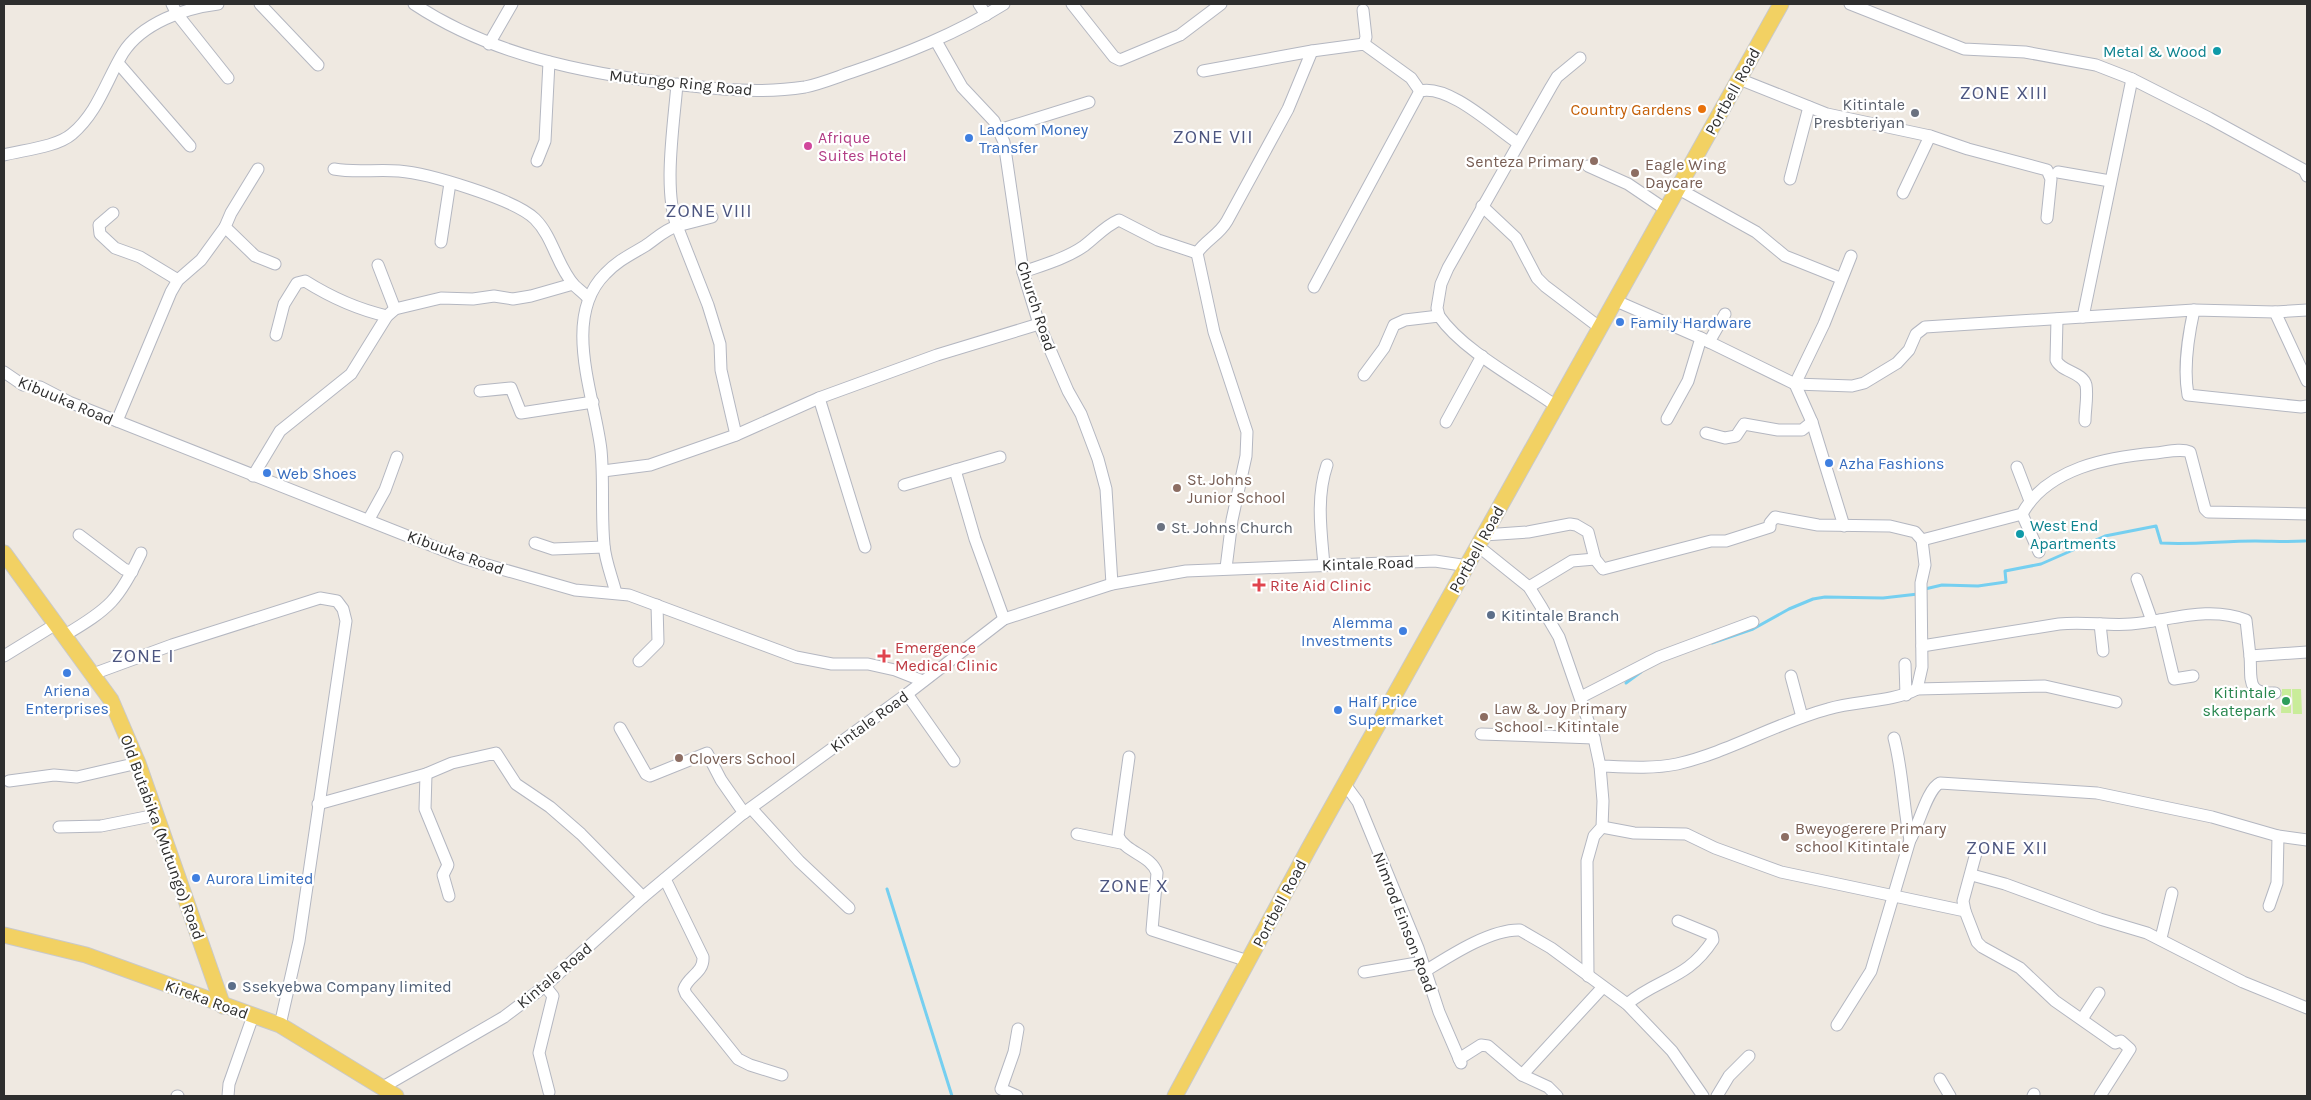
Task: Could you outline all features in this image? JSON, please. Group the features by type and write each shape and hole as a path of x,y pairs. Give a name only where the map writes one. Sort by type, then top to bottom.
{"main road":[{"name":"Portbell Road","path":"1175,1096 1344,783 1468,566 1614,300 1781,4"},
{"name":"Old Butabika (Mutungo) Road","path":"4,553 111,700 138,763 223,1006"},
{"name":"Kireka Road","path":"4,935 86,955 280,1025 396,1096"}],"street":[{"path":"4,156 56,143 72,134 96,106 131,42 175,9 218,4"},
{"path":"260,4 318,65"},
{"name":"Mutungo Ring Road","path":"414,4 490,44 549,62 615,77 752,92 807,86 936,41 1004,4"},
{"path":"490,44 512,4"},
{"path":"979,4 986,15"},
{"path":"1072,4 1114,57 1120,60 1180,35 1221,4"},
{"path":"1850,4 1964,49 2025,52 2096,65 2132,79 2209,118 2304,170 2307,176"},
{"path":"175,9 228,78"},
{"path":"1363,10 1366,37 1364,44"},
{"name":"Church Road","path":"936,41 962,87 994,121 1004,142 1023,272 1039,324 1068,391 1082,414 1098,459 1106,489 1112,584"},
{"path":"1204,71 1312,51 1364,44 1411,78 1420,92"},
{"path":"1197,253 1224,226 1288,108 1312,51"},
{"path":"1556,406 1482,356 1444,324 1437,308 1441,284 1518,143 1558,77 1580,58"},
{"path":"537,161 545,141 549,62"},
{"path":"118,63 190,146"},
{"path":"1739,79 1773,95 1836,116 1930,136 1968,149 2047,170 2051,179 2047,218"},
{"path":"2083,317 2132,79"},
{"path":"677,84 672,159 672,212 708,305 720,344 721,370 736,435"},
{"path":"1420,92 1439,92 1452,97 1518,143"},
{"path":"1314,286 1420,92"},
{"path":"999,130 1089,102"},
{"path":"1790,179 1809,107"},
{"path":"1903,193 1930,136"},
{"path":"1588,166 1628,184 1665,209"},
{"path":"334,168 354,172 400,171 478,190 520,209 534,218 545,232 573,284 588,298"},
{"path":"117,421 178,280 201,260 225,228 231,213 258,169"},
{"path":"2058,172 2110,181"},
{"path":"441,242 450,184"},
{"path":"1677,188 1756,232 1785,256 1840,278"},
{"path":"1482,206 1516,238 1537,278 1544,286 1599,327"},
{"path":"113,213 100,225 100,234 115,248 140,257 178,280"},
{"path":"616,593 604,547 603,471 598,426 583,344 588,298 605,274 623,257 677,226 712,217"},
{"path":"1023,272 1055,261 1084,246 1110,224 1119,220 1158,240 1197,253"},
{"path":"225,228 255,256 274,264"},
{"path":"1197,253 1214,332 1247,432 1246,456 1232,520 1226,568"},
{"path":"1844,526 1812,422 1795,384 1824,324 1840,278 1851,256"},
{"path":"253,476 280,431 351,374 391,313 378,265"},
{"path":"276,335 284,304 297,283 305,281 332,298 356,308 391,313 441,298 474,299 494,296 513,299 573,284"},
{"path":"1614,300 1705,340 1795,384 1852,386 1864,383 1901,359 1909,350 1916,334 1925,327 2194,310 2275,312 2307,310"},
{"path":"2194,310 2188,337 2186,385 2188,395 2301,407 2307,406"},
{"path":"2275,312 2307,381"},
{"path":"1667,419 1688,381 1705,340 1725,314"},
{"path":"1364,375 1384,348 1394,325 1405,320 1439,316"},
{"path":"2056,319 2056,360 2058,366 2083,379 2086,385 2085,421"},
{"path":"603,471 650,465 736,435 819,398 937,355 1039,324"},
{"path":"1446,422 1482,356"},
{"name":"Kibuuka Road","path":"4,372 23,385 40,387 70,402 253,476 463,558 575,590 616,593 657,605 796,657 832,664 868,664 895,670 923,681"},
{"path":"480,391 511,388 521,413 593,402"},
{"path":"819,398 865,547"},
{"path":"1706,433 1725,438 1736,436 1744,424 1802,430 1812,422"},
{"path":"1922,540 2022,514 2030,500 2078,467 2140,454 2185,450 2190,452 2205,509 2208,512 2307,514"},
{"path":"904,485 1000,456"},
{"path":"369,520 385,490 397,457"},
{"path":"1324,565 1320,501 1322,478 1327,464"},
{"path":"2017,467 2030,500"},
{"path":"955,470 975,539 1004,620"},
{"path":"2022,514 2039,552"},
{"path":"1481,540 1576,525 1588,532 1595,559 1603,569 1710,541 1726,541 1770,527 1770,523 1775,517 1818,525 1871,524 1916,532 1922,540 1925,565 1921,584 1922,667 1917,689"},
{"path":"79,535 124,569 132,572"},
{"path":"1481,540 1529,587 1559,637 1594,738 1600,766 1603,801 1602,827 1594,836 1588,861 1588,976"},
{"path":"535,543 553,549 604,547"},
{"path":"4,656 109,606 120,595 141,553"},
{"path":"1529,587 1572,561 1595,559"},
{"name":"Kintale Road","path":"384,1087 504,1017 545,986 644,897 748,810 908,694 1004,620 1112,584 1186,571 1435,561 1468,566"},
{"path":"2137,578 2156,620 2174,678 2193,676"},
{"path":"93,674 320,598 337,601 344,609 346,621 318,804 300,941 280,1025"},
{"path":"639,662 658,642 657,605"},
{"path":"1922,646 2058,624 2080,622 2131,624 2189,614 2218,615 2244,619 2247,623 2251,681 2259,693 2275,693"},
{"path":"1581,697 1659,657 1753,622"},
{"path":"2100,624 2102,651"},
{"path":"2250,656 2307,652"},
{"path":"1905,664 1906,695"},
{"path":"1791,676 1802,716"},
{"path":"1600,766 1628,767 1675,764 1716,752 1802,716 1830,708 1906,695 1917,689 2045,686 2116,702"},
{"path":"908,694 954,761"},
{"path":"620,728 646,774 650,776 707,753 721,780 748,810 849,908"},
{"path":"1481,734 1594,738"},
{"path":"1894,738 1900,762 1910,840"},
{"path":"318,804 426,774 452,763 496,753 516,784 550,807 581,834 644,897"},
{"path":"1121,842 1118,836 1129,757"},
{"path":"9,781 54,775 77,777 138,763"},
{"path":"426,774 425,809 448,866 443,875 449,896"},
{"name":"Nimrod Einson Road","path":"1344,783 1358,802 1427,970 1439,1012 1460,1061 1481,1045 1488,1046 1522,1075"},
{"path":"1837,1025 1871,971 1892,895 1910,840 1918,827 1931,790 1937,785 1945,783 2012,790 2074,790 2097,793 2212,816 2278,836 2307,840"},
{"path":"58,827 101,826 156,815"},
{"path":"1602,827 1634,833 1686,834 1715,848 1781,872 1965,911"},
{"path":"1077,834 1121,842 1155,866 1157,873 1152,930 1248,961"},
{"path":"2268,906 2277,883 2278,836"},
{"path":"1976,853 1972,875 1963,901 1977,942 1982,947 2020,968 2055,1001 2115,1043 2121,1041 2130,1049 2100,1096"},
{"path":"1972,875 2161,938 2243,982 2307,1008"},
{"path":"665,879 703,957 702,968 685,984 686,994 738,1059 750,1065 782,1075"},
{"path":"2161,938 2172,893"},
{"path":"1627,1004 1640,993 1691,967 1713,940 1712,935 1678,921"},
{"path":"1364,972 1417,963 1427,970 1487,938 1520,930 1551,948 1627,1004 1672,1051 1703,1096"},
{"path":"545,986 553,996 539,1053 548,1092"},
{"path":"1557,1096 1548,1087 1522,1075 1603,986"},
{"path":"2082,1019 2099,993"},
{"path":"228,1096 232,1077 253,1016"},
{"path":"1017,1096 1001,1090 1014,1052 1018,1029"},
{"path":"1717,1096 1729,1076 1749,1056"},
{"path":"1940,1079 1950,1096"}],"green space":[{"name":"Kitintale skatepark","path":"2282,689 2291,689 2291,713 2281,713"},
{"name":"Kitintale skatepark","path":"2292,689 2301,689 2302,714 2293,714"}],"waterway":[{"path":"1925,589 1942,585 1978,586 2006,582 2005,571 2041,564 2105,536 2156,526 2161,543 2305,541"},
{"path":"1712,643 1753,629 1789,609 1813,599 1825,597 1883,598 1918,594"},
{"path":"1626,683 1641,672"},
{"path":"887,889 952,1096"}],"place":[{"name":"Metal & Wood","path":"2217,51"},
{"name":"Country Gardens","path":"1702,109"},
{"name":"Kitintale Presbteriyan","path":"1915,113"},
{"name":"Ladcom Money Transfer","path":"969,138"},
{"name":"Afrique Suites Hotel","path":"808,146"},
{"name":"Senteza Primary","path":"1594,161"},
{"name":"Eagle Wing Daycare","path":"1635,173"},
{"name":"Family Hardware","path":"1620,322"},
{"name":"Azha Fashions","path":"1829,463"},
{"name":"Web Shoes","path":"267,473"},
{"name":"St. Johns Junior School","path":"1177,488"},
{"name":"St. Johns Church","path":"1161,527"},
{"name":"West End Apartments","path":"2020,534"},
{"name":"Rite Aid Clinic","path":"1259,585"},
{"name":"Kitintale Branch","path":"1491,615"},
{"name":"Alemma Investments","path":"1403,631"},
{"name":"Emergence Medical Clinic","path":"884,656"},
{"name":"Ariena Enterprises","path":"67,673"},
{"name":"Kitintale skatepark","path":"2286,701"},
{"name":"Half Price Supermarket","path":"1338,710"},
{"name":"Law & Joy Primary School - Kitintale","path":"1484,717"},
{"name":"Clovers School","path":"679,758"},
{"name":"Bweyogerere Primary school Kitintale","path":"1785,837"},
{"name":"Aurora Limited","path":"196,878"},
{"name":"Ssekyebwa Company limited","path":"232,986"}],"district":[{"name":"ZONE XIII","path":"2004,92"},
{"name":"ZONE VII","path":"1213,136"},
{"name":"ZONE VIII","path":"709,210"},
{"name":"ZONE I","path":"143,655"},
{"name":"ZONE XII","path":"2007,847"},
{"name":"ZONE X","path":"1134,885"}]}
